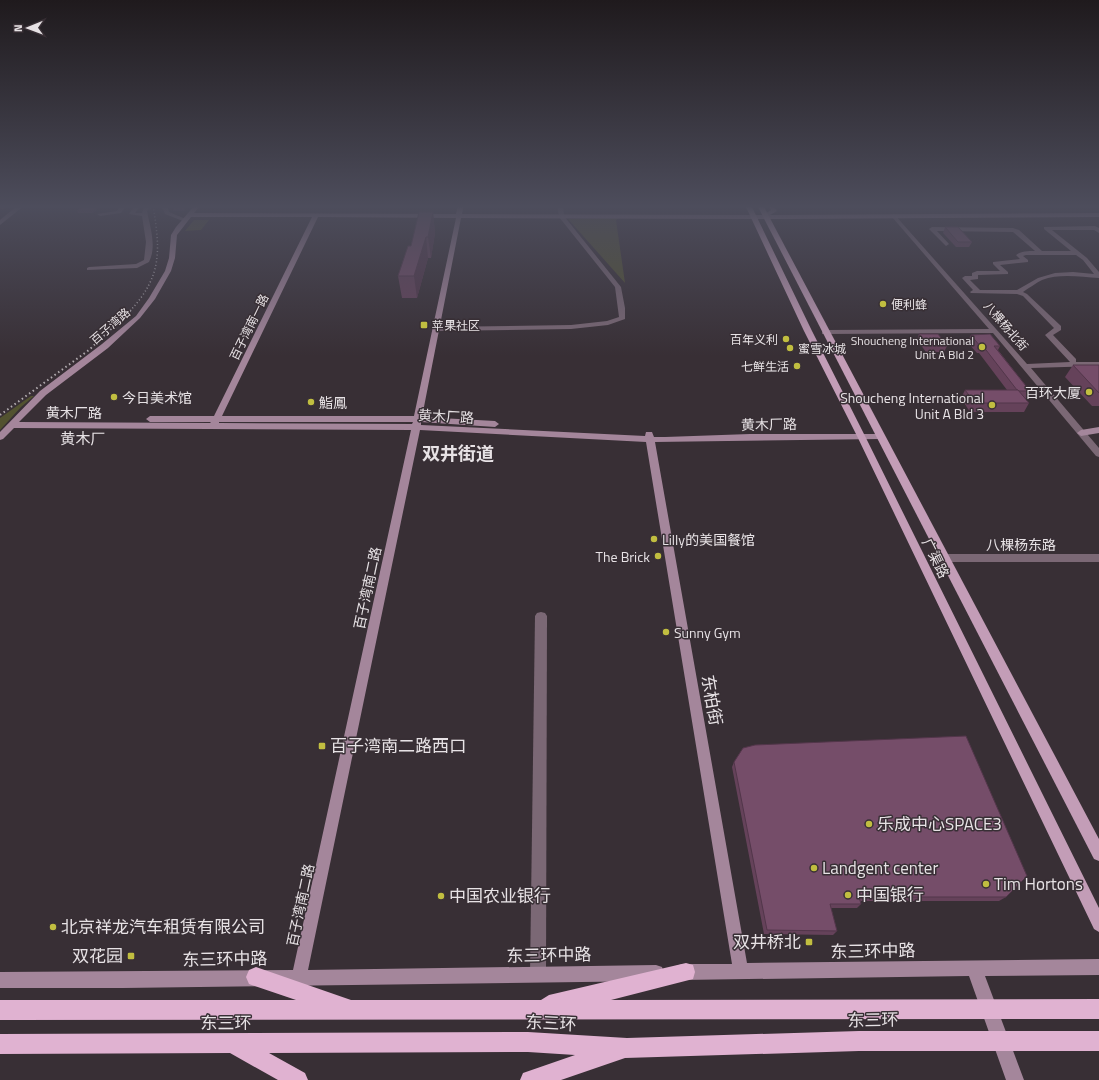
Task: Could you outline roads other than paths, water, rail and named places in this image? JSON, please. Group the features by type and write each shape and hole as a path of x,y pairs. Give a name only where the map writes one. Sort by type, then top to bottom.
{"highway":[{"path":"530,1010 686,972"},
{"path":"256,977 356,1010"},
{"name":"东三环","path":"0,1010 1099,1009"},
{"name":"东三环","path":"9,1044 528,1042 626,1048 859,1040 1099,1041"},
{"path":"232,1044 298,1080"},
{"path":"530,1080 626,1048"}],"main road":[{"name":"广渠路","path":"769,255 860,433 1099,924"},
{"name":"广渠路","path":"785,255 1099,854"}],"street":[{"path":"89,269 138,266 147,261 148,255"},
{"name":"百子湾路","path":"0,437 43,393 105,346 138,317 152,299 168,271 172,255"},
{"name":"百子湾南一路","path":"215,422 297,255"},
{"name":"百子湾南二路","path":"299,977 451,255"},
{"path":"436,329 571,327 608,323 623,318 618,287 593,255"},
{"name":"八棵杨北街","path":"929,255 1099,454"},
{"path":"978,292 965,278 976,278 974,274 977,273 1006,272 995,263 1026,261 1019,255"},
{"path":"1081,255 1098,275"},
{"path":"1085,264 1098,275"},
{"path":"1018,292 1040,279 1055,275 1098,275"},
{"path":"962,293 1018,292 1025,295 1058,328 1049,335 1073,361"},
{"path":"825,332 995,331"},
{"path":"1025,366 1099,364"},
{"name":"黄木厂路","path":"14,422 416,423 650,437 725,439 879,433"},
{"path":"1082,433 1099,430"},
{"name":"东柏街","path":"650,437 741,972"},
{"name":"八棵杨东路","path":"944,558 1099,558"},
{"path":"538,974 539,841 542,748 541,616"},
{"name":"东三环中路","path":"0,980 123,980 256,977 1099,967"},
{"path":"974,969 1015,1080"}],"railway":[{"path":"130,311 141,298 154,274 157,255"},
{"path":"0,415 89,350 130,311"}],"place":[{"name":"便利蜂","path":"883,304"},
{"name":"苹果社区","path":"424,325"},
{"name":"百年义利","path":"786,339"},
{"name":"Shoucheng International Unit A Bld 2","path":"982,347"},
{"name":"蜜雪冰城","path":"790,348"},
{"name":"七鲜生活","path":"797,366"},
{"name":"百环大厦","path":"1089,392"},
{"name":"今日美术馆","path":"114,397"},
{"name":"鮨鳳","path":"311,402"},
{"name":"Shoucheng International Unit A Bld 3","path":"992,405"},
{"name":"Lilly的美国餐馆","path":"654,539"},
{"name":"The Brick","path":"658,556"},
{"name":"Sunny Gym","path":"666,632"},
{"name":"百子湾南二路西口","path":"322,746"},
{"name":"乐成中心SPACE3","path":"869,824"},
{"name":"Landgent center","path":"814,868"},
{"name":"Tim Hortons","path":"986,884"},
{"name":"中国银行","path":"848,895"},
{"name":"中国农业银行","path":"441,896"},
{"name":"北京祥龙汽车租赁有限公司","path":"53,927"},
{"name":"双井桥北","path":"809,942"},
{"name":"双花园","path":"131,956"}],"district":[{"name":"黄木厂","path":"83,438"},
{"name":"双井街道","path":"458,453"}]}
